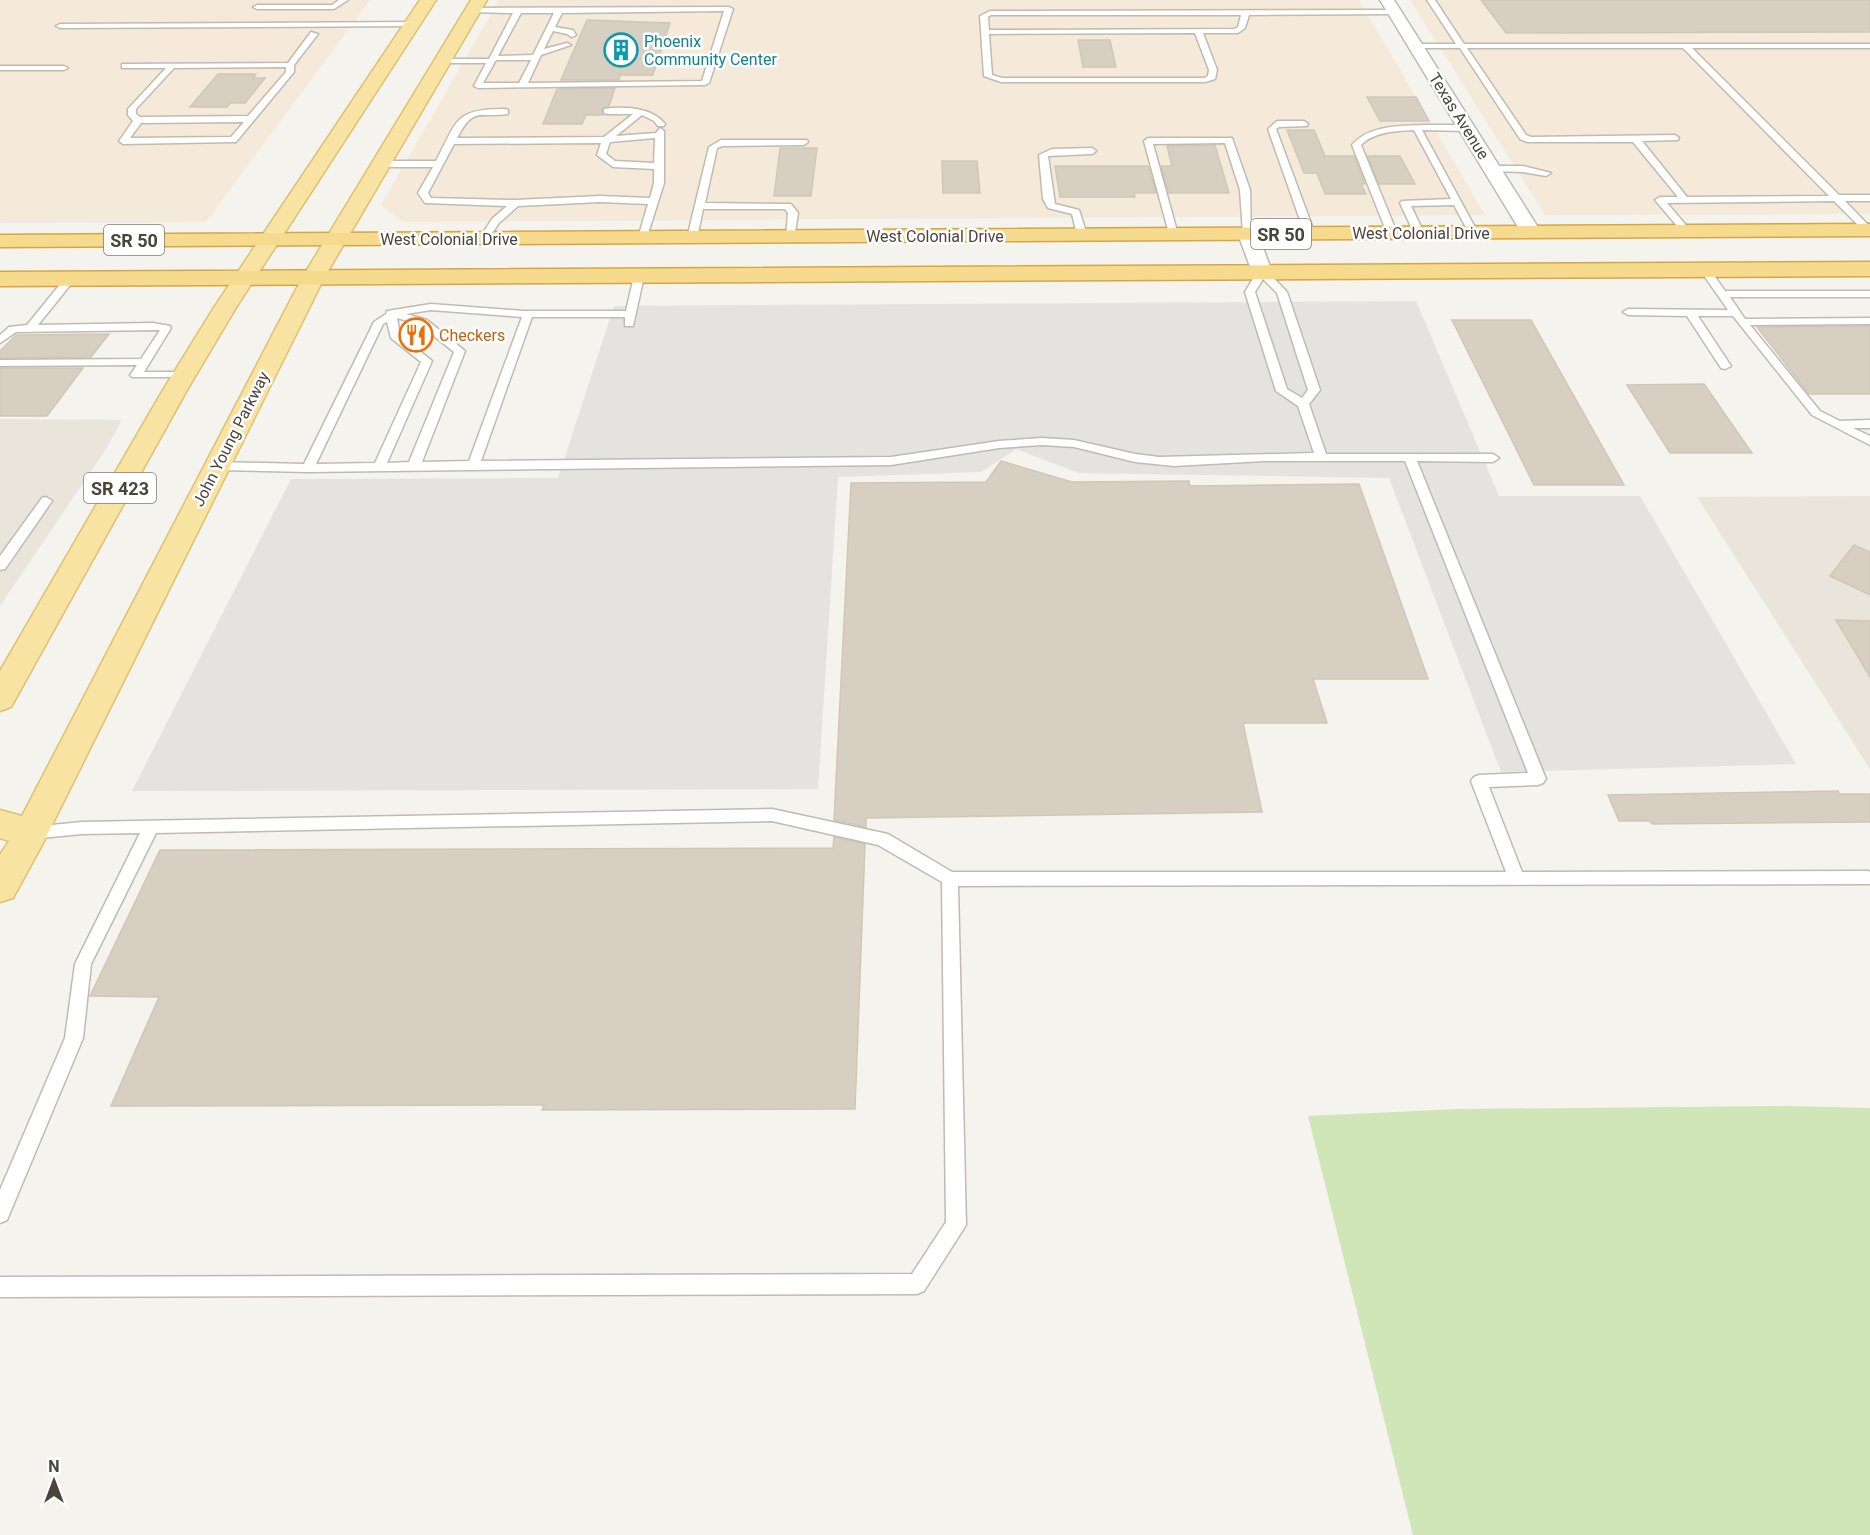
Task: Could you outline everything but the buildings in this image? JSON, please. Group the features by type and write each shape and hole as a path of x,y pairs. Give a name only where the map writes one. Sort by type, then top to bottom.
{"highway":[{"name":"West Colonial Drive","path":"0,241 1869,230"},
{"path":"1449,271 1512,258 1529,251 1533,244 1531,232"},
{"name":"West Colonial Drive","path":"0,279 1870,269"}],"main road":[{"name":"SR 423","path":"0,699 184,375 269,239 428,0"},
{"name":"John Young Parkway","path":"0,887 15,829 218,466 313,278 477,5"}],"street":[{"name":"Texas Avenue","path":"1391,6 1531,232"},
{"path":"1248,234 1262,272"}],"lane":[{"path":"242,25 264,0"},
{"path":"292,7 298,0"},
{"path":"257,7 334,7 344,0"},
{"path":"1431,0 1523,136 1530,140 1675,138"},
{"path":"1069,2 1074,12"},
{"path":"477,5 518,11 729,9 705,83 478,86 518,11"},
{"path":"1198,31 1213,70 1212,77 1205,80 1001,80 988,76 984,16 990,13 1088,12 1102,9 1246,12 1391,6"},
{"path":"522,86 560,11"},
{"path":"1088,12 1093,32"},
{"path":"985,32 1235,31 1241,28 1246,12"},
{"path":"60,26 412,24"},
{"path":"551,28 570,32 572,35"},
{"path":"138,120 136,126 123,141 233,140 290,72 290,64 314,34"},
{"path":"443,61 493,60 537,55 567,45"},
{"path":"1416,46 1870,46"},
{"path":"1685,46 1869,230"},
{"path":"125,66 290,64"},
{"path":"172,66 132,109 132,115 138,120 251,119"},
{"path":"0,68 64,68"},
{"path":"607,111 640,113 657,117 660,130 659,183 643,238"},
{"path":"505,112 470,113 464,117 428,180 423,193 428,201 515,203 600,199 652,201"},
{"path":"640,113 606,140 601,155 613,164 658,166"},
{"path":"1304,124 1277,123 1272,129 1310,234"},
{"path":"1417,128 1473,233"},
{"path":"1392,233 1356,145 1359,140 1393,129 1466,128"},
{"path":"451,141 606,140 660,130"},
{"path":"1635,139 1685,200"},
{"path":"1173,235 1148,141 1229,140 1245,190 1248,234"},
{"path":"692,238 713,147 721,142 804,142"},
{"path":"1082,235 1076,212 1051,206 1048,200 1043,155 1052,152 1092,151"},
{"path":"381,164 439,164"},
{"path":"1491,169 1523,169 1546,173"},
{"path":"1686,231 1660,200 1870,198"},
{"path":"1419,233 1405,203 1457,202"},
{"path":"484,238 495,221 515,203"},
{"path":"699,206 788,206 793,213 791,237"},
{"path":"1705,270 1739,317 1816,412 1870,441"},
{"path":"1303,404 1314,390 1281,292 1262,272 1250,292 1282,391 1303,404 1322,458"},
{"path":"308,468 379,322 391,313 415,307 443,306 472,311 630,319 639,276"},
{"path":"30,328 70,279"},
{"path":"1724,294 1870,294"},
{"path":"1628,312 1870,321"},
{"path":"391,313 423,322 460,351 414,466"},
{"path":"380,466 427,361 395,336 391,313"},
{"path":"1692,313 1725,366"},
{"path":"474,465 528,314"},
{"path":"0,340 14,329 153,326 166,328 165,333 136,375 184,375"},
{"path":"0,363 144,362"},
{"path":"1838,424 1870,424"},
{"path":"218,466 308,468 891,461 930,458 1030,441 1066,442 1143,459 1234,461 1264,456 1493,458"},
{"path":"1410,458 1538,779 1479,781 1516,878"},
{"path":"0,566 46,501"},
{"path":"15,829 771,816 882,839 950,879 1868,878"},
{"path":"0,1214 74,1038 82,964 151,827"},
{"path":"0,1287 917,1284 956,1225 950,879"}],"shaded area":[{"path":"0,0 370,0 206,222 0,223"},
{"path":"499,0 1359,0 1485,215 403,222 381,205"},
{"path":"1410,0 1870,0 1870,214 1545,215"},
{"path":"1416,301 1499,496 1640,496 1796,764 1501,772 1389,478 1079,473 1016,449 981,472 838,477 818,789 132,791 291,479 558,478 614,306"},
{"path":"0,419 122,420 106,449 0,606"},
{"path":"1870,496 1870,769 1697,497"}],"green space":[{"path":"1787,1106 1870,1108 1870,1535 1413,1535 1308,1116 1457,1109"}],"place":[{"name":"Phoenix Community Center","path":"621,50"},
{"name":"Checkers","path":"416,335"}]}
